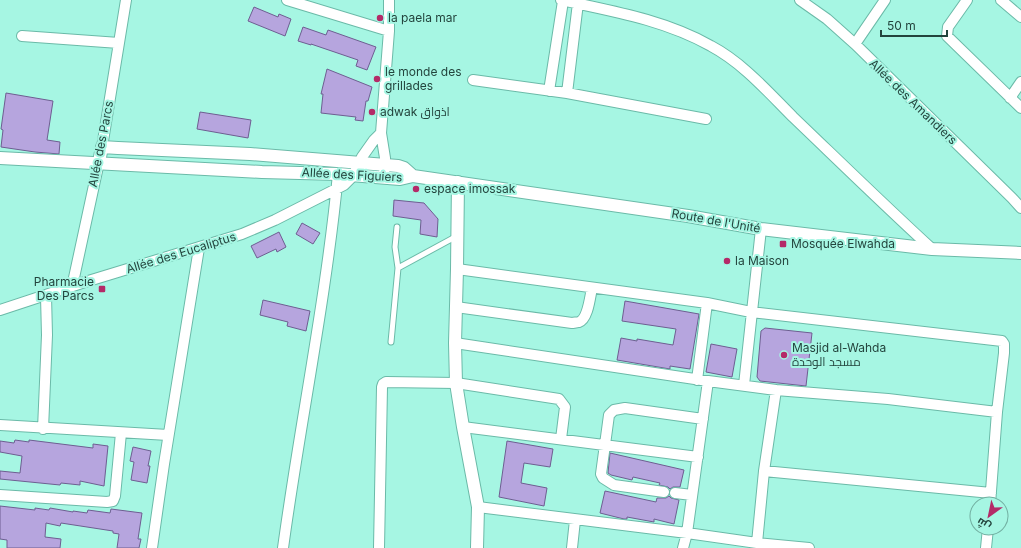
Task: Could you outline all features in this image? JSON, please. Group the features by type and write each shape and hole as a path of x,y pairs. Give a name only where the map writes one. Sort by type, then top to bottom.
{"street":[{"name":"Allée des Parcs","path":"72,287 102,147 126,0"},
{"path":"287,0 388,31"},
{"path":"384,178 384,150 381,133 389,0"},
{"path":"550,91 562,0 628,14 677,30 707,44 729,57 742,68 932,249"},
{"name":"Allée des Amandiers","path":"800,0 826,19 854,44 1021,208"},
{"path":"854,44 885,0"},
{"path":"967,0 948,27 947,36 1021,108"},
{"path":"1001,0 1021,17"},
{"path":"567,93 578,3"},
{"path":"22,36 118,43"},
{"path":"474,80 567,93 706,119"},
{"path":"1010,98 1021,82"},
{"path":"354,176 358,164 374,140 381,133"},
{"name":"Allée des Figuiers","path":"0,158 99,162 201,169 338,174 402,180 413,176 404,168 385,166 250,154 102,147"},
{"path":"283,548 331,241 338,174"},
{"name":"Allée des Eucaliptus","path":"0,310 242,234 337,190 354,176"},
{"name":"Route de l'Unité","path":"413,176 688,216 760,229 932,249 1021,253"},
{"path":"458,182 455,343 456,384 478,507 477,548"},
{"path":"744,385 760,229"},
{"path":"152,548 168,435 200,248"},
{"path":"457,269 707,303 751,312 1002,341 1004,344 1004,353 997,412 991,496"},
{"path":"456,307 572,323 578,322 586,315 592,288"},
{"path":"43,429 47,335 46,296"},
{"path":"697,380 707,303"},
{"path":"455,343 697,380 776,390 888,399 997,412"},
{"path":"682,548 687,533 708,381"},
{"path":"379,548 383,384 386,382 456,384 559,399 565,407 561,439"},
{"path":"756,543 764,471 776,390"},
{"path":"664,492 614,485 603,478 601,474 609,415 618,408 625,408 703,418"},
{"path":"0,425 43,429 168,435"},
{"path":"463,427 698,457"},
{"path":"0,495 107,502 113,501 115,496 121,433"},
{"path":"764,471 991,493"},
{"path":"675,493 692,495"},
{"path":"478,507 756,543 809,548"},
{"path":"572,548 575,520"},
{"path":"986,548 987,536"}],"lane":[{"path":"391,342 398,268 395,247 397,227"},
{"path":"398,268 458,235"}],"building":[{"path":"254,7 278,17 279,14 291,19 285,36 248,21"},
{"path":"303,27 326,35 328,30 376,47 367,70 356,66 358,60 298,41"},
{"path":"327,69 372,87 368,101 366,101 363,121 355,120 356,117 321,113 323,94 321,94"},
{"path":"6,93 53,101 47,140 60,142 59,154 1,147 3,130 1,129"},
{"path":"200,112 251,120 248,138 197,129"},
{"path":"394,200 424,203 438,219 437,237 420,234 421,220 393,216"},
{"path":"302,223 320,233 313,244 296,234"},
{"path":"279,232 286,247 277,252 276,249 257,258 251,246"},
{"path":"263,300 310,311 306,331 287,326 288,322 260,315"},
{"path":"625,301 699,314 690,369 670,366 670,369 617,360 621,338 673,345 676,329 622,321"},
{"name":"Masjid al-Wahda مسجد الوحدة","path":"765,328 812,333 806,386 760,381 757,377 761,331"},
{"path":"711,344 737,349 732,377 706,372"},
{"path":"15,440 29,442 29,440 93,448 93,444 108,446 104,486 80,481 80,485 61,483 60,485 0,479 0,471 20,473 22,456 0,452 0,441 14,443"},
{"path":"507,441 553,449 550,467 524,463 521,483 547,488 544,506 499,497"},
{"path":"133,447 151,451 147,483 131,480 134,462 130,461"},
{"path":"610,453 684,470 680,487 673,487 670,489 659,485 660,483 633,477 632,480 611,475 608,473"},
{"path":"605,491 656,502 657,498 666,498 669,496 679,500 674,524 654,519 654,522 627,517 627,519 624,519 600,513"},
{"path":"0,506 35,510 35,508 49,510 50,508 87,513 88,510 110,513 111,509 142,513 138,539 141,539 139,548 117,548 119,534 113,533 113,531 61,523 60,526 46,523 45,537 61,539 60,548 7,548 7,540 0,539"}],"place":[{"name":"la paela mar","path":"380,18"},
{"name":"le monde des grillades","path":"377,79"},
{"name":"adwak اذواق","path":"372,112"},
{"name":"espace imossak","path":"416,189"},
{"name":"Mosquée Elwahda","path":"783,244"},
{"name":"la Maison","path":"727,261"},
{"name":"Pharmacie Des Parcs","path":"102,289"},
{"name":"Masjid al-Wahda مسجد الوحدة","path":"784,355"}]}
